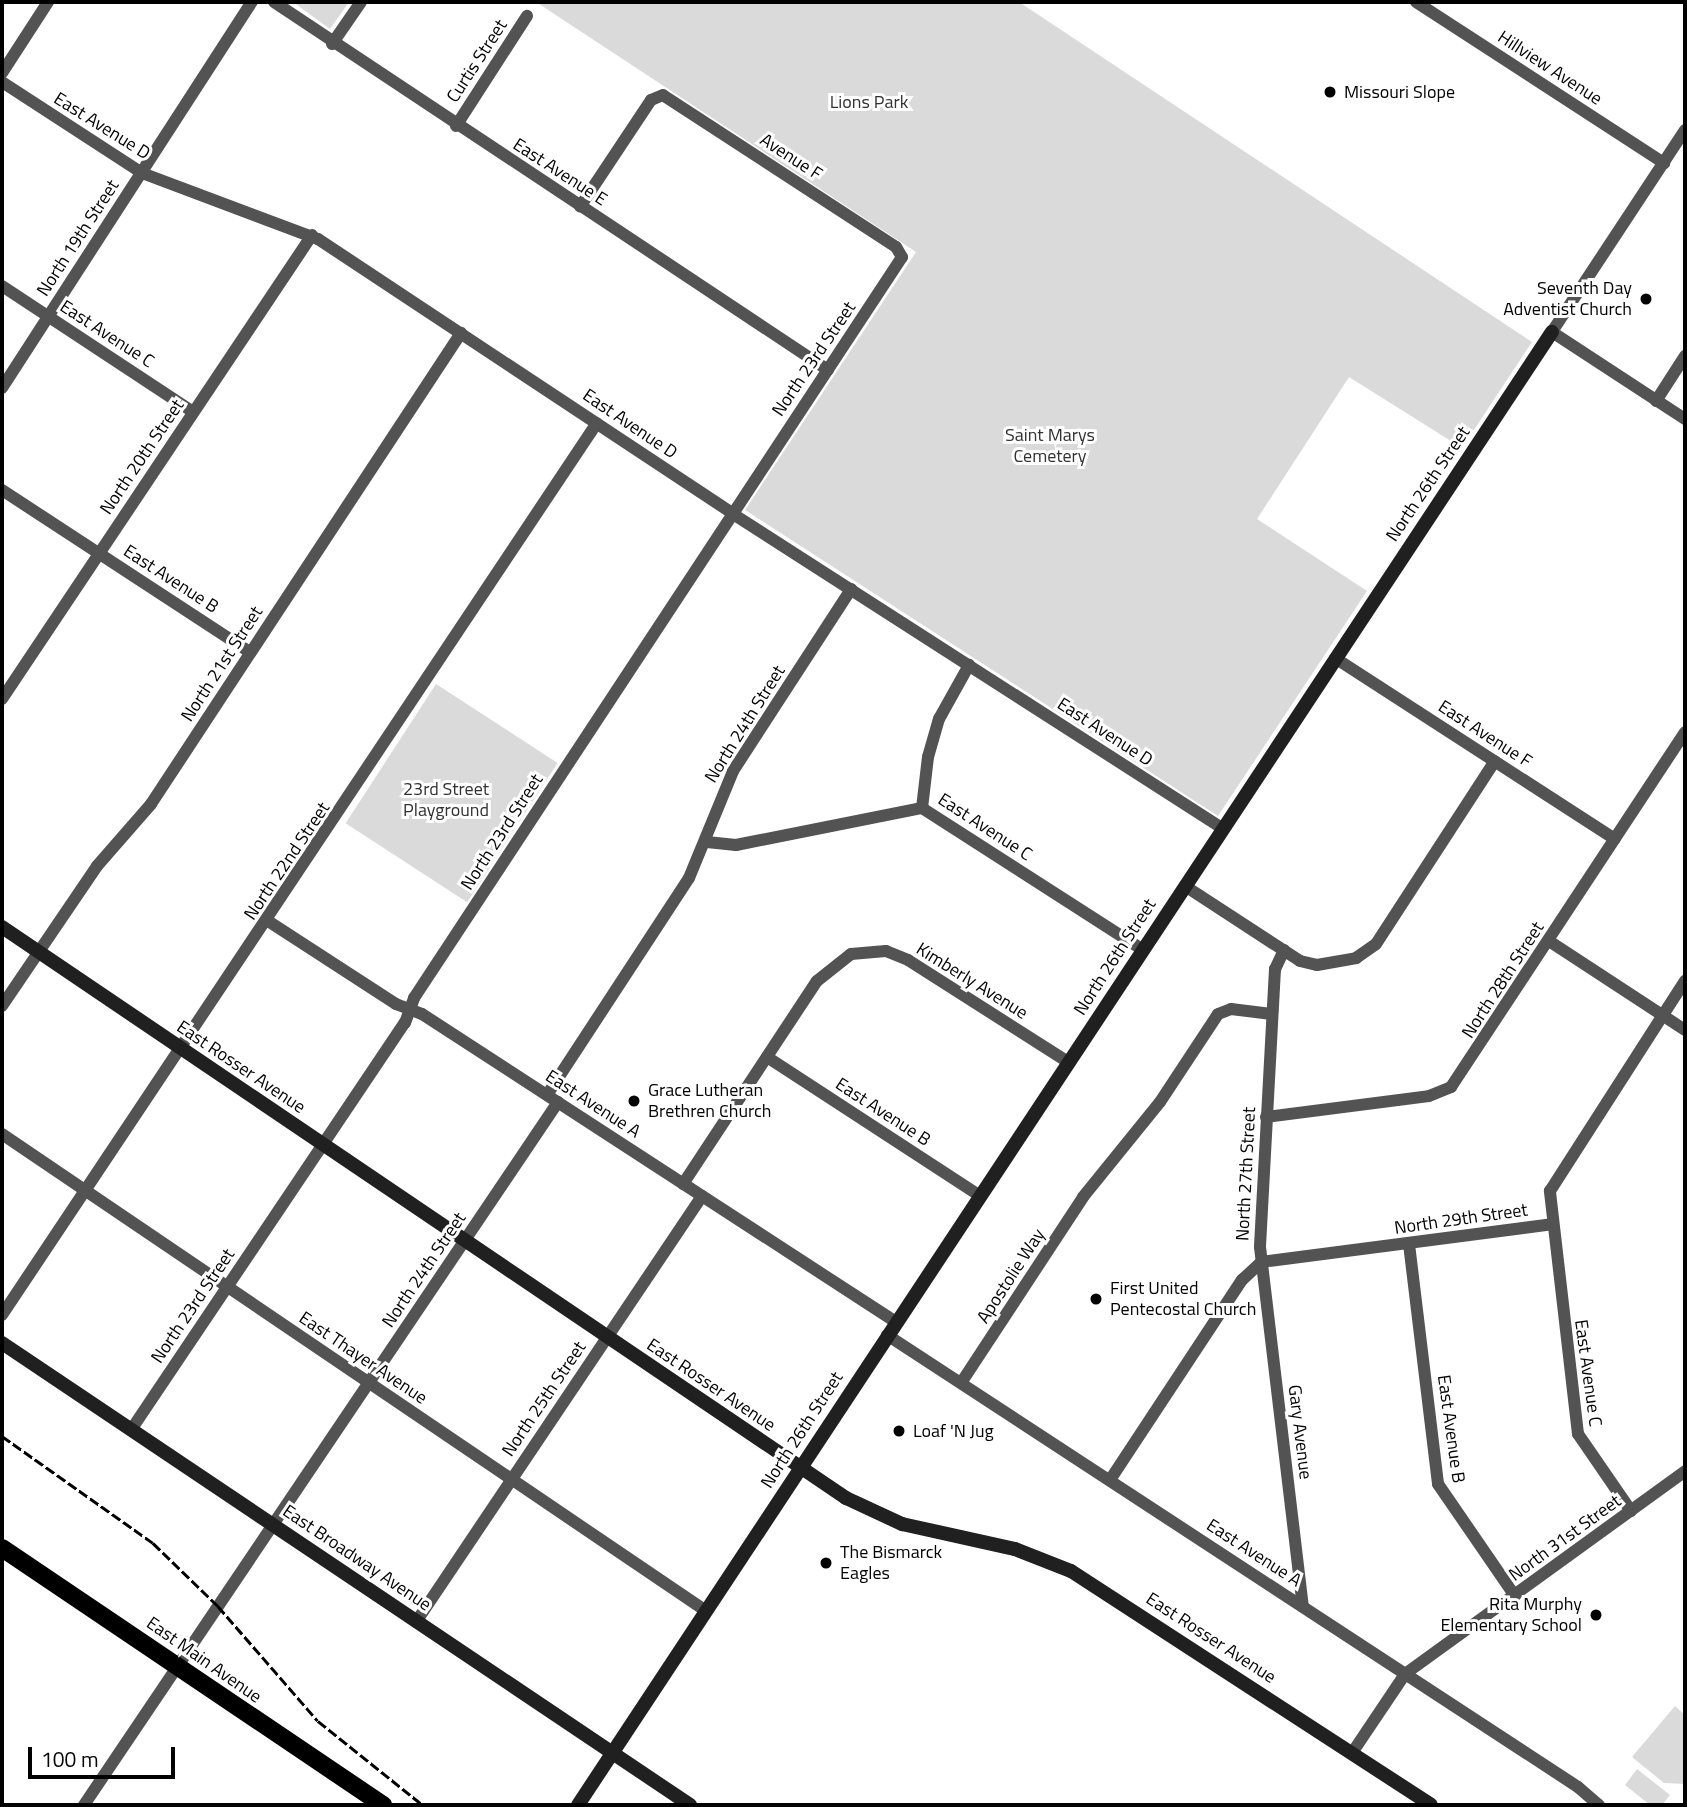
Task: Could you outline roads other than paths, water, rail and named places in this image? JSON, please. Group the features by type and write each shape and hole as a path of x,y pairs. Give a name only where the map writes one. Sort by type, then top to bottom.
{"main road":[{"name":"East Main Avenue","path":"2,1548 383,1805"}],"street":[{"path":"2,73 48,2"},
{"name":"North 19th Street","path":"2,388 252,2"},
{"name":"East Avenue E","path":"274,2 332,44 828,370"},
{"path":"332,44 361,2"},
{"name":"Hillview Avenue","path":"1416,2 1664,163"},
{"name":"Curtis Street","path":"456,126 527,16"},
{"name":"East Avenue D","path":"2,82 142,173 312,235 733,514 1222,828"},
{"name":"Avenue F","path":"580,206 659,95 902,253"},
{"name":"North 26th Street","path":"578,1805 1685,130"},
{"name":"North 20th Street","path":"2,699 312,235"},
{"name":"North 23rd Street","path":"131,1430 405,1023 407,1009 828,370 902,253"},
{"name":"East Avenue C","path":"2,286 193,412"},
{"path":"1552,332 1685,419"},
{"name":"North 21st Street","path":"2,1006 97,866 151,804 461,333"},
{"path":"1657,401 1685,356"},
{"name":"North 22nd Street","path":"2,1315 268,921 597,423"},
{"name":"East Avenue B","path":"2,490 250,652"},
{"name":"North 24th Street","path":"84,1805 465,1240 689,878 707,842 733,771 851,589"},
{"name":"East Avenue F","path":"1335,658 1615,839"},
{"path":"922,808 939,719 969,665"},
{"name":"North 28th Street","path":"1266,1117 1445,1091 1463,1075 1685,732"},
{"path":"1185,886 1284,950 1317,965 1364,955 1376,944 1495,761"},
{"name":"East Avenue C","path":"707,842 736,845 922,808 1143,950"},
{"name":"East Avenue A","path":"268,921 552,1099 896,1322"},
{"name":"East Rosser Avenue","path":"2,927 800,1469 857,1504 894,1521 1029,1553 1071,1571 1431,1805"},
{"path":"1549,942 1685,1030"},
{"name":"North 27th Street","path":"1110,1480 1242,1280 1261,1262 1275,969 1284,950"},
{"name":"Kimberly Avenue","path":"767,1057 823,973 851,954 886,951 908,960 1068,1062"},
{"name":"North 29th Street","path":"1261,1262 1552,1224 1549,1201 1553,1183 1685,981"},
{"name":"Apostolie Way","path":"961,1382 1090,1188 1166,1093 1222,1011 1272,1014"},
{"path":"683,1184 767,1057"},
{"name":"East Avenue B","path":"767,1057 980,1196"},
{"name":"East Thayer Avenue","path":"2,1134 706,1611"},
{"name":"North 25th Street","path":"416,1622 702,1196"},
{"name":"East Avenue C","path":"1552,1224 1578,1434 1631,1511"},
{"name":"East Avenue B","path":"1409,1244 1438,1483 1515,1596"},
{"name":"Gary Avenue","path":"1261,1262 1303,1606"},
{"name":"East Avenue A","path":"887,1335 1578,1787 1599,1805"},
{"name":"East Broadway Avenue","path":"2,1343 690,1805"},
{"name":"North 31st Street","path":"1352,1754 1405,1674 1685,1471"}],"railway":[{"path":"2,1436 153,1543 218,1606 318,1721 423,1805"}],"place":[{"name":"Missouri Slope","path":"1330,92"},
{"name":"Seventh Day Adventist Church","path":"1646,299"},
{"name":"Grace Lutheran Brethren Church","path":"634,1101"},
{"name":"First United Pentecostal Church","path":"1096,1299"},
{"name":"Loaf 'N Jug","path":"899,1431"},
{"name":"The Bismarck Eagles","path":"826,1563"},
{"name":"Rita Murphy Elementary School","path":"1596,1615"}],"park label":[{"name":"Lions Park","path":"869,102"},
{"name":"Saint Marys Cemetery","path":"1050,446"},
{"name":"23rd Street Playground","path":"446,800"}]}
